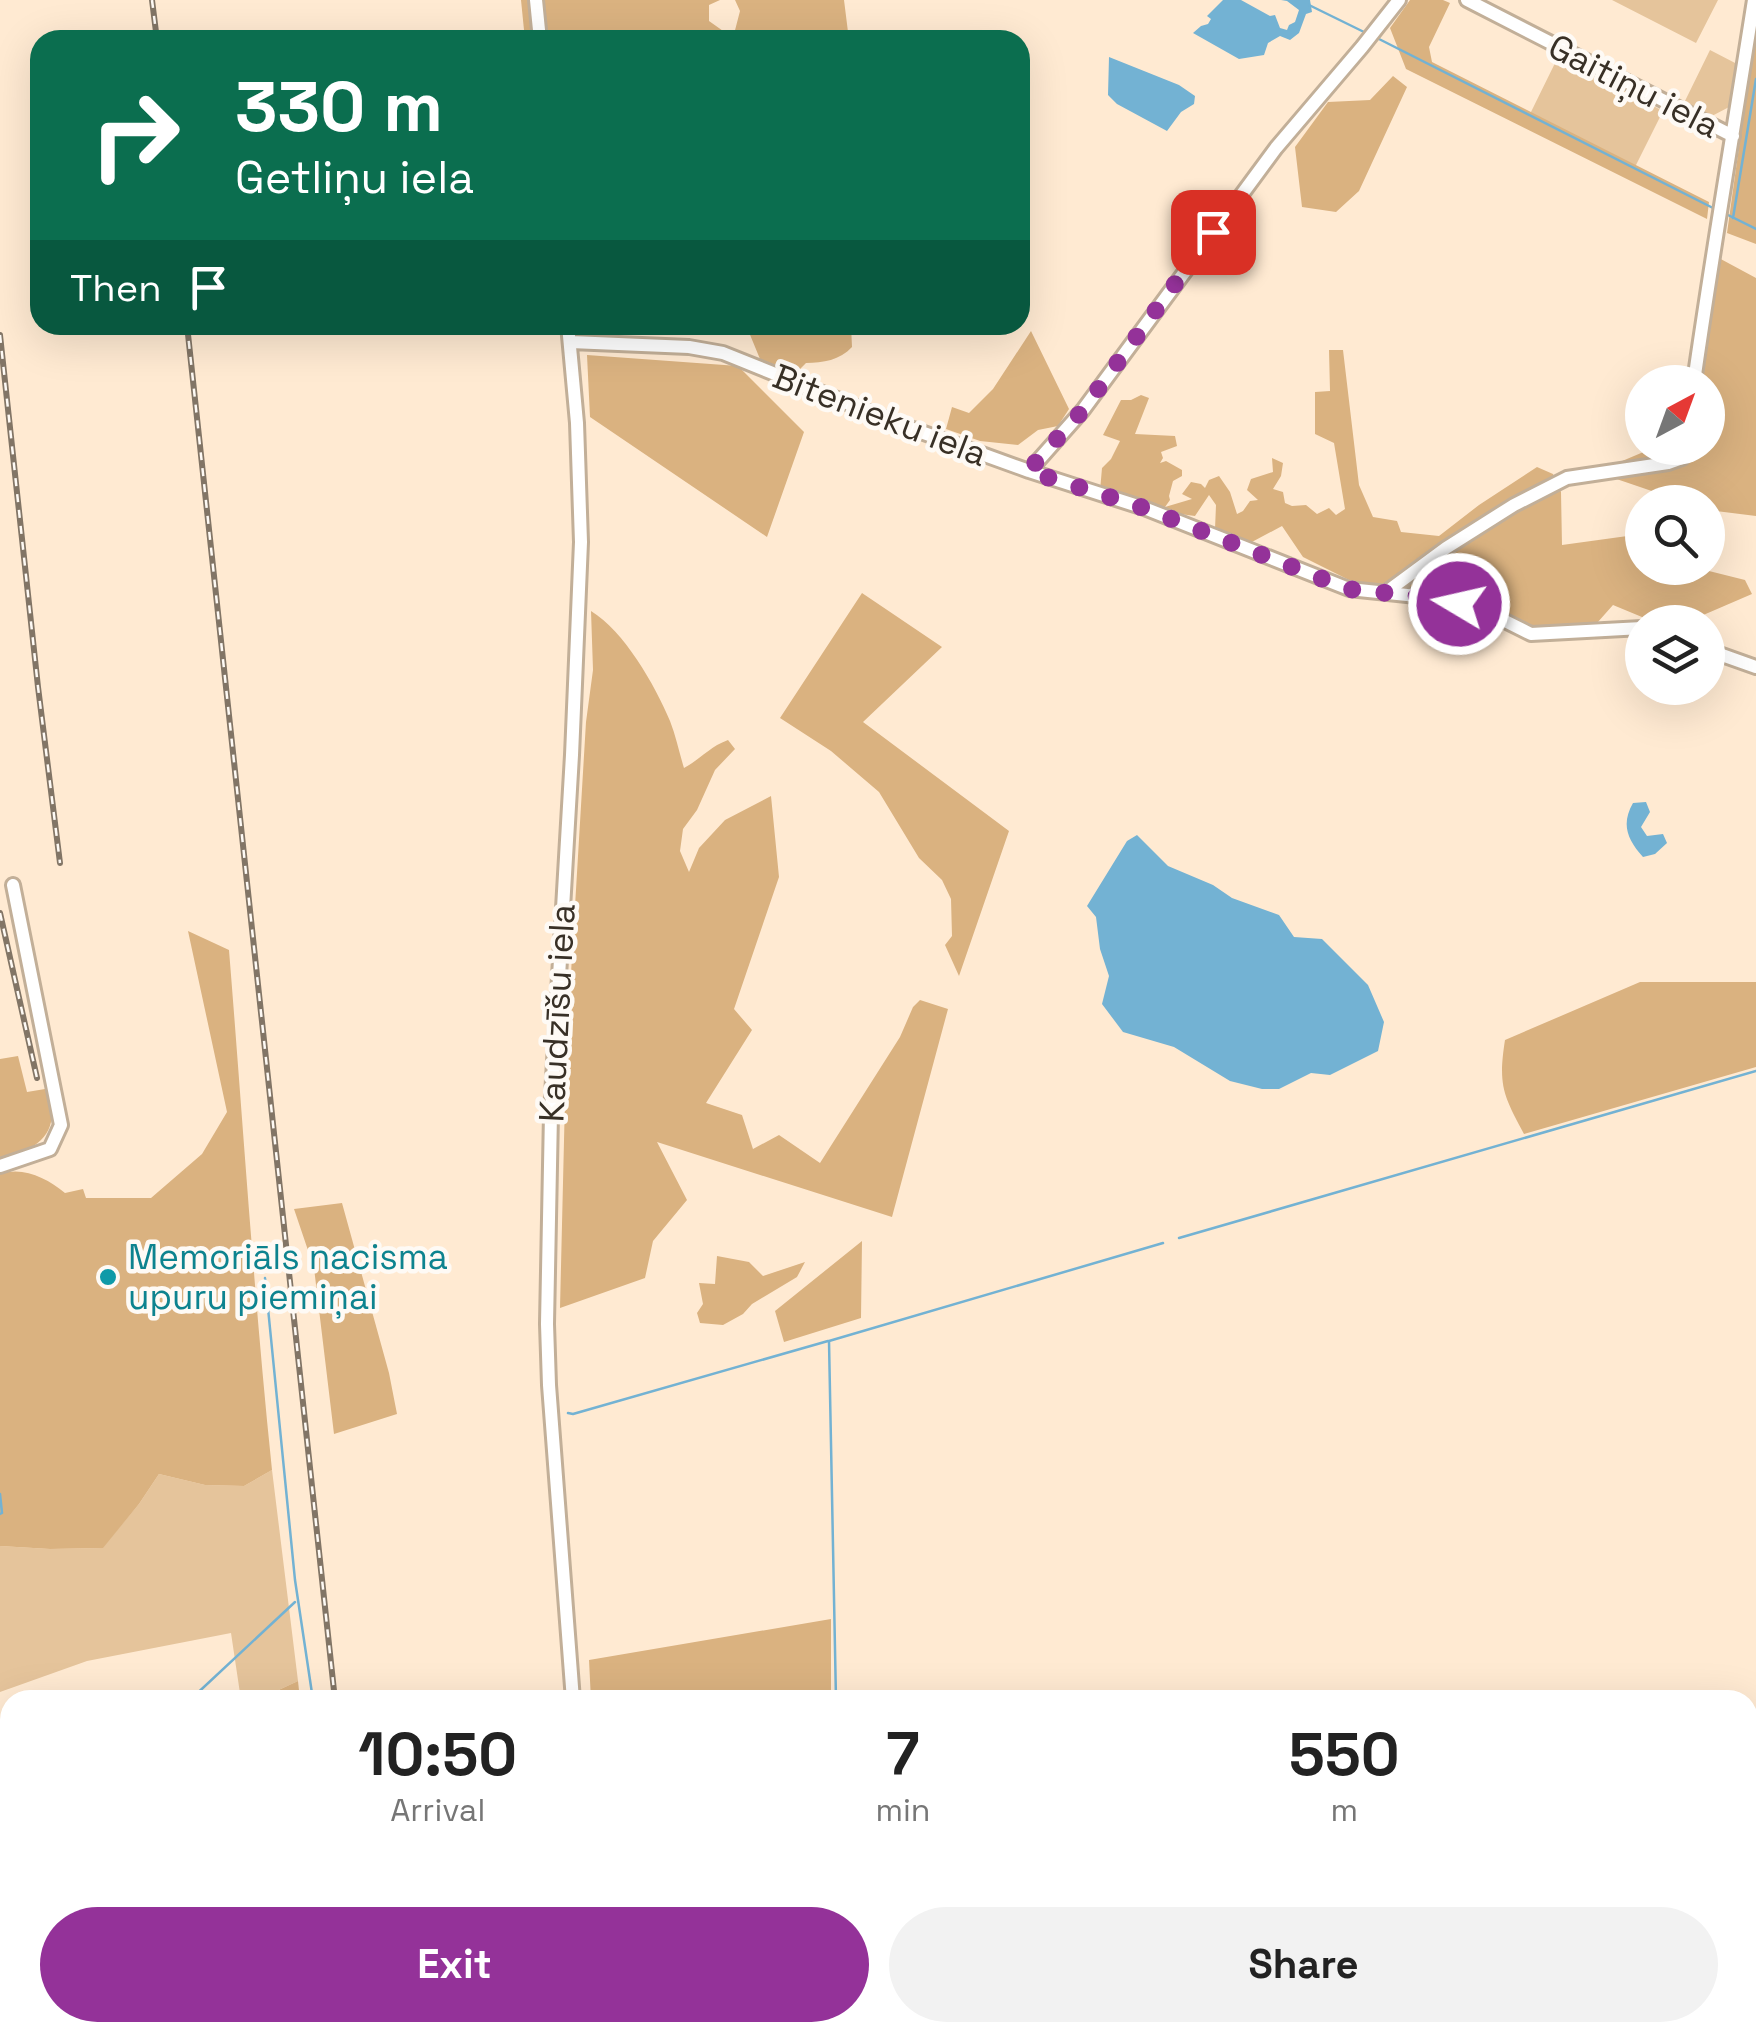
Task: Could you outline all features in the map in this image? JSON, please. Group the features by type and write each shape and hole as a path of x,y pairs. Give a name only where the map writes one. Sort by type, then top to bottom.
{"street":[{"path":"536,0 539,30"},
{"path":"1028,471 1083,410 1299,119 1399,0"},
{"name":"Gaitiņu iela","path":"1466,0 1733,136 1754,0"},
{"path":"1697,365 1733,136"},
{"name":"Kaudzīšu iela","path":"570,335 581,542 551,1113 547,1324 572,1690"},
{"name":"Bitenieku iela","path":"571,342 689,347 723,353 899,424 1144,508 1348,589 1436,598 1481,609 1530,634 1625,629"},
{"path":"1385,593 1514,505 1567,478 1655,465"},
{"path":"1725,656 1756,667"},
{"path":"0,1166 50,1149 61,1124 14,885"}],"shaded area":[{"path":"521,0 532,0 533,8 543,0 720,0 709,5 709,21 722,30 524,30"},
{"path":"735,0 844,0 848,30 735,30 740,11"},
{"path":"1410,0 1450,3 1429,47 1432,62 1709,202 1707,219 1406,69 1390,28"},
{"path":"1612,0 1718,0 1696,43"},
{"path":"1756,25 1756,244 1727,233"},
{"path":"1710,50 1737,64 1731,106 1710,117 1684,103"},
{"path":"1558,57 1663,111 1635,167 1530,114"},
{"path":"1393,76 1407,87 1359,191 1336,212 1302,207 1295,147 1328,102 1370,100"},
{"path":"1717,257 1756,278 1756,516 1725,512 1725,485 1634,485 1596,472 1625,460 1625,465 1725,465 1725,365 1701,365"},
{"path":"1030,333 1069,409 1058,426 1038,430 1018,445 980,441 946,429 952,407 969,413 993,389"},
{"path":"750,335 851,335 852,347 842,355 806,363 796,373 760,359"},
{"path":"1329,350 1343,350 1359,485 1373,517 1397,521 1401,532 1439,536 1537,467 1553,474 1561,492 1562,545 1625,536 1625,585 1725,585 1725,575 1745,580 1752,594 1725,606 1625,605 1625,610 1613,605 1597,623 1532,629 1482,601 1464,580 1443,592 1410,591 1349,580 1303,557 1282,526 1250,543 1215,529 1216,505 1209,495 1195,516 1158,511 1100,491 1102,468 1120,441 1103,435 1121,400 1141,395 1149,398 1135,434 1175,436 1177,446 1161,452 1160,463 1166,461 1182,470 1182,476 1173,481 1165,507 1192,499 1182,494 1191,482 1205,488 1209,480 1219,476 1230,492 1237,514 1250,501 1258,500 1247,490 1251,479 1273,472 1272,458 1283,463 1273,489 1283,492 1285,503 1306,505 1317,514 1329,508 1336,515 1345,509 1334,443 1315,434 1315,392 1330,391"},
{"path":"587,355 738,366 804,432 767,537 590,417"},
{"path":"862,593 942,647 863,722 1009,831 959,976 945,945 952,936 951,899 942,880 919,858 879,792 831,751 780,718"},
{"path":"591,611 627,645 656,691 684,768 728,740 735,749 715,770 697,810 683,829 680,851 689,872 699,848 725,820 771,796 779,877 734,1009 752,1030 706,1103 742,1115 753,1149 779,1135 820,1163 900,1037 913,1007 920,1000 948,1009 892,1217 657,1142 687,1200 653,1241 645,1278 560,1308 566,1057 586,722 593,670"},
{"path":"188,931 229,950 272,1470 244,1486 205,1485 159,1474 103,1548 0,1546 0,1174 17,1171 34,1175 65,1193 83,1189 86,1198 151,1198 202,1154 227,1112"},
{"path":"1640,982 1756,982 1756,1067 1524,1134 1504,1089 1505,1040"},
{"path":"18,1056 27,1092 45,1089 51,1122 38,1143 0,1161 0,1059"},
{"path":"342,1203 397,1414 334,1434 314,1268 294,1209"},
{"path":"862,1241 861,1318 784,1342 775,1311"},
{"path":"717,1256 749,1262 763,1276 805,1262 797,1277 752,1304 743,1314 723,1325 700,1323 697,1313 703,1304 699,1283 715,1284"},
{"path":"272,1470 298,1681 279,1690 240,1690 231,1633 87,1661 0,1690 0,1546 102,1548 159,1474 205,1485 244,1486"},
{"path":"831,1619 831,1690 590,1690 589,1660"},
{"path":"298,1681 299,1690 279,1690"}],"water":[{"path":"1223,0 1241,0 1275,15 1280,28 1287,30 1299,10 1281,0 1310,0 1312,12 1306,14 1299,33 1290,40 1280,36 1268,43 1264,55 1239,59 1193,33 1208,24 1211,19 1207,16"},
{"path":"1109,57 1179,85 1195,96 1194,104 1181,112 1167,131 1117,104 1108,95"},
{"path":"1646,802 1650,812 1641,827 1647,836 1663,834 1667,843 1655,854 1643,857 1630,838 1627,825 1633,803"},
{"path":"1137,835 1168,866 1213,885 1232,898 1279,915 1294,937 1322,939 1368,985 1384,1022 1378,1051 1330,1075 1311,1073 1279,1089 1262,1089 1230,1081 1174,1047 1123,1032 1102,1004 1109,976 1096,917 1087,906 1127,841"}],"waterway":[{"path":"1309,5 1364,32"},
{"path":"1379,39 1713,208"},
{"path":"1733,218 1756,79"},
{"path":"1728,215 1756,229"},
{"path":"1179,1238 1756,1071"},
{"path":"836,1690 829,1341 1163,1243"},
{"path":"265,1278 295,1580 312,1690"},
{"path":"568,1413 828,1341"},
{"path":"0,1494 0,1514"},
{"path":"201,1690 295,1602"}],"railway":[{"path":"152,0 156,30"},
{"path":"0,335 60,863"},
{"path":"188,335 334,1690"},
{"path":"0,913 37,1078"}],"place":[{"name":"Memoriāls nacisma upuru piemiņai","path":"108,1277"}],"route":[{"path":"1213,232 1083,410 1028,471 1144,508 1348,589 1459,604"}]}
